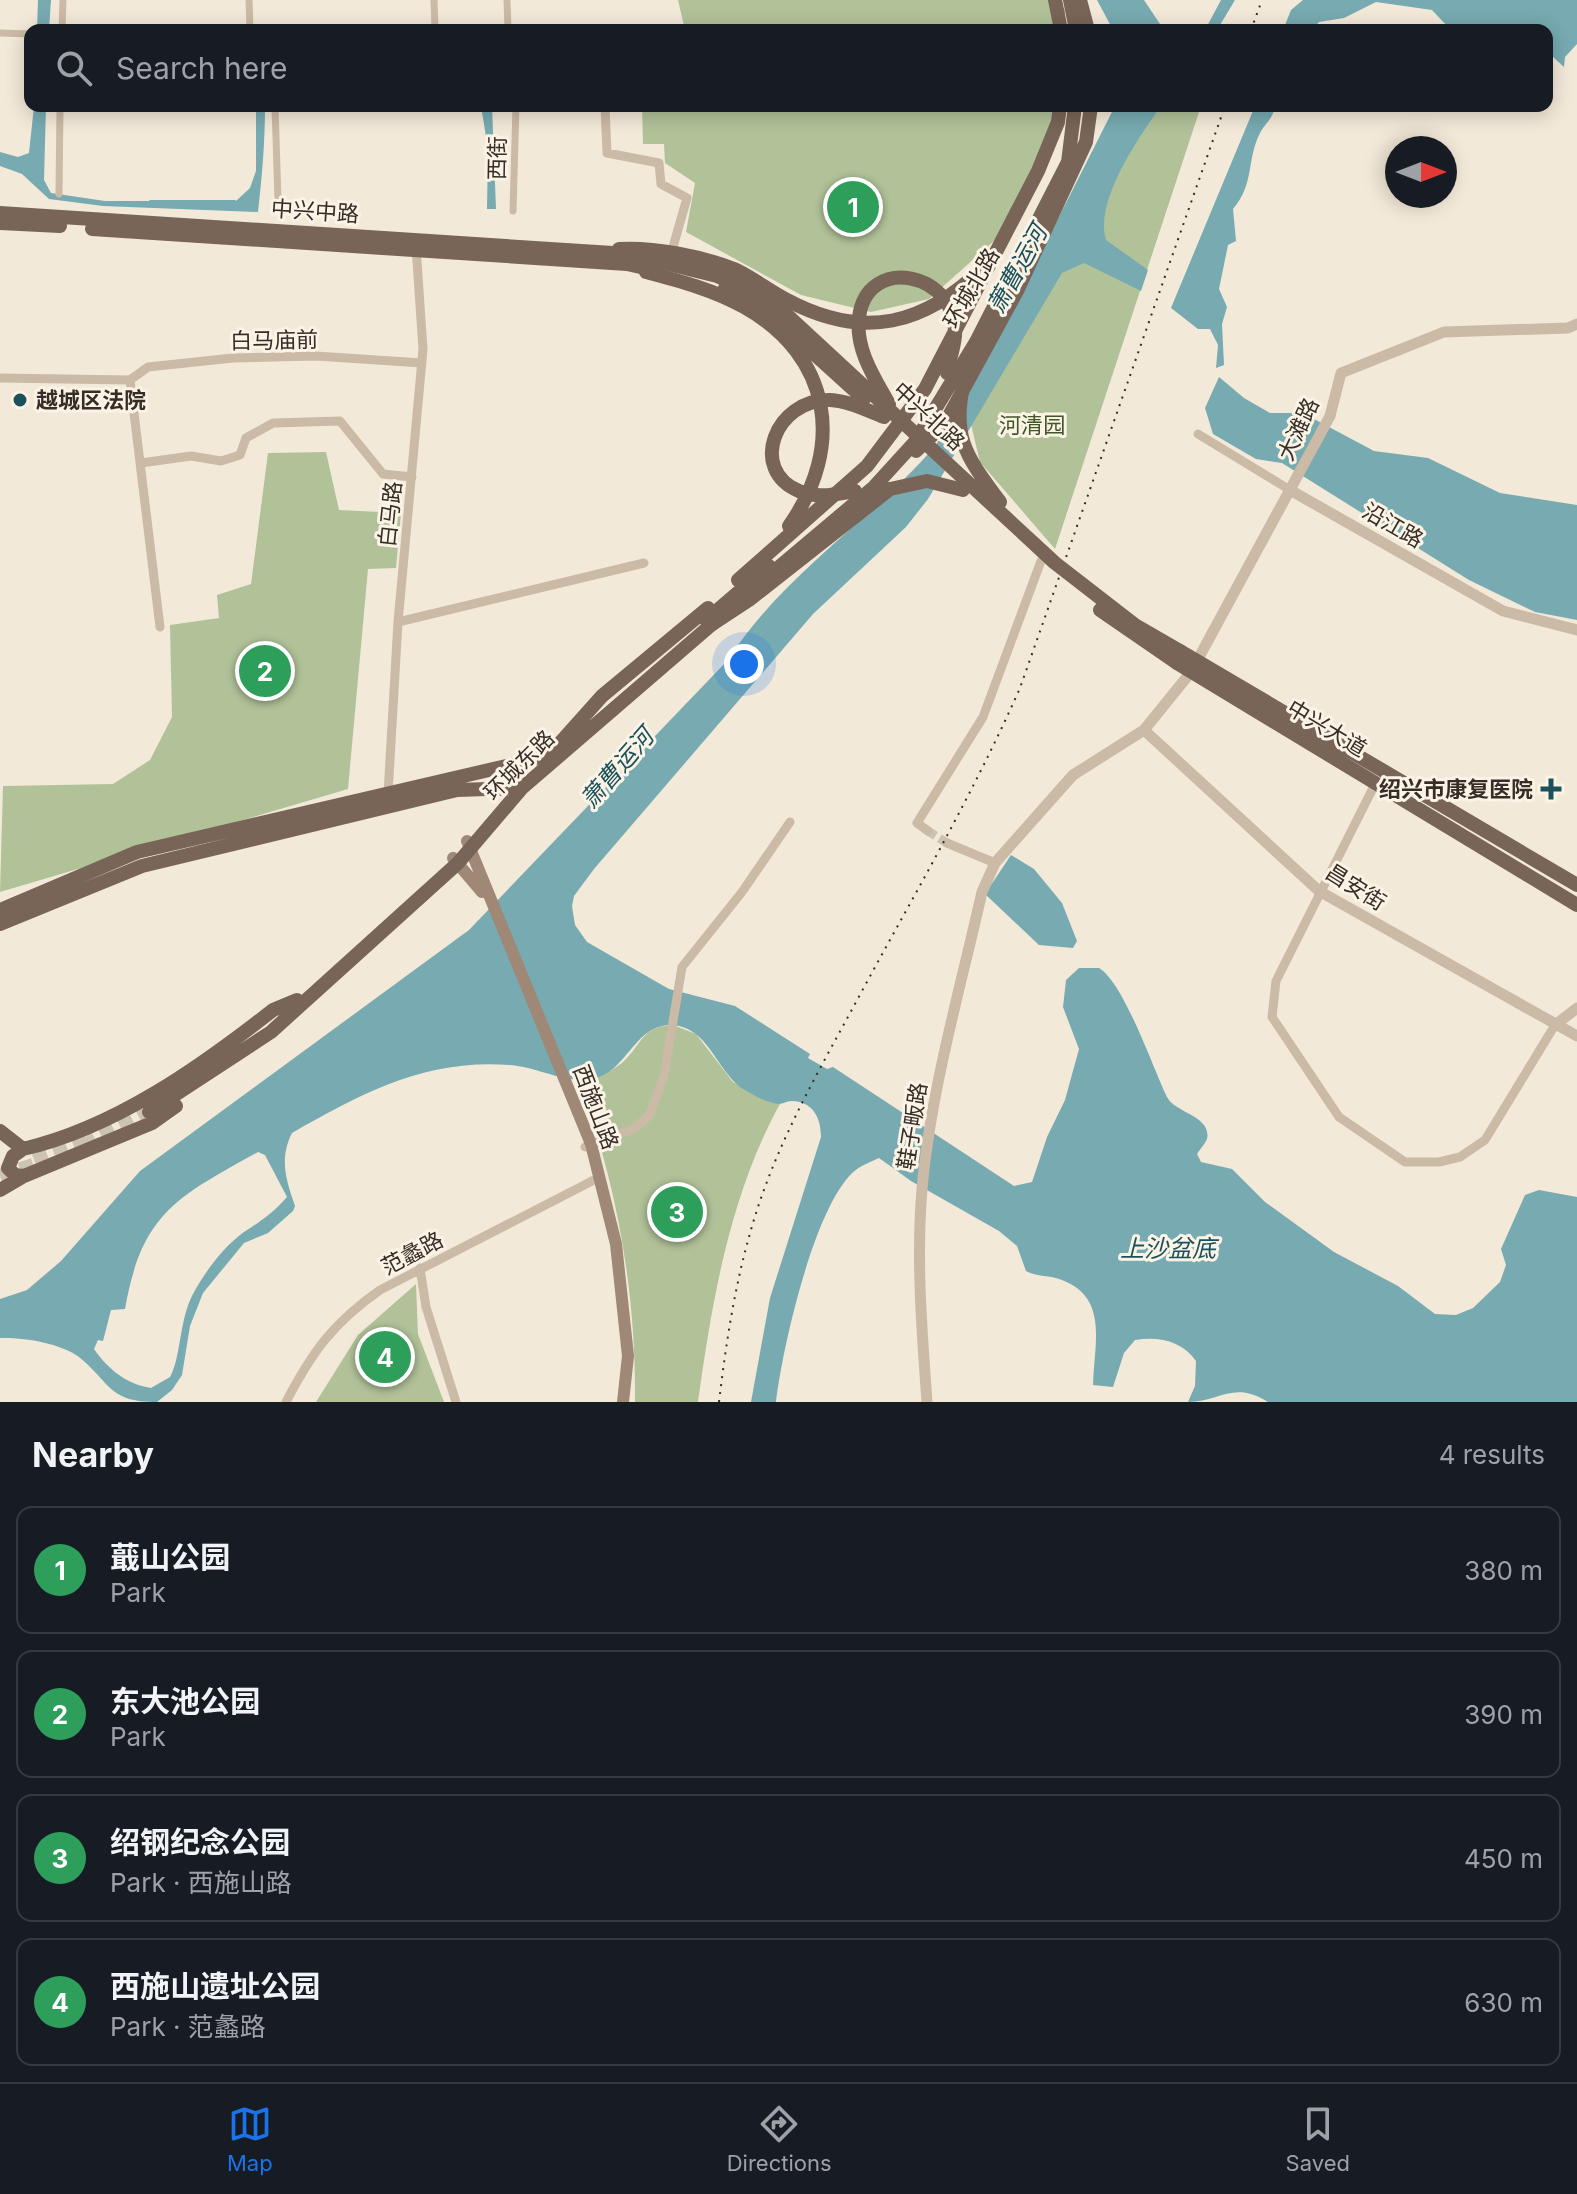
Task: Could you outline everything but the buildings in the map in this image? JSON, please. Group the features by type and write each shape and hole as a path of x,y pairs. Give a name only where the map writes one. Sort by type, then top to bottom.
{"main road":[{"path":"1055,0 1060,24"},
{"path":"1070,0 1075,24"},
{"path":"1080,0 1086,24"},
{"path":"560,747 602,696 680,633 867,466 925,389 1038,171 1059,112"},
{"name":"环城北路","path":"912,438 972,340 1068,162 1074,112"},
{"path":"0,910 137,852 532,760 595,735 727,619 780,581 945,423 1017,291 1086,142 1090,112"},
{"path":"1021,531 976,469 959,434 956,412 965,378 1028,253 1068,162"},
{"name":"中兴中路","path":"0,213 416,244 611,263 628,259"},
{"name":"中兴中路","path":"0,223 594,251 628,259"},
{"path":"594,251 639,248 671,254 734,270 789,302 841,322 888,324 935,307 960,291 994,257"},
{"name":"中兴北路","path":"628,259 717,276 774,303 963,490 1041,561 1128,632 1178,657"},
{"path":"611,263 692,284 745,307 781,335 808,367 822,411 824,450 804,506 776,545"},
{"path":"890,416 861,344 859,318 876,287 892,278 905,276 932,286 946,302 955,335 947,373"},
{"name":"环城北路","path":"912,438 947,373 972,340"},
{"path":"855,491 818,496 798,491 782,479 772,457 774,435 788,413 811,403 849,403 890,416"},
{"name":"中兴北路","path":"890,416 1021,531 1178,657"},
{"name":"环城东路","path":"604,712 912,438"},
{"name":"环城东路","path":"147,1109 300,1002 455,861 519,786 560,747 874,487 912,438"},
{"path":"711,625 749,600 890,489 927,481 963,490"},
{"name":"中兴大道","path":"1178,657 1375,784 1577,905"},
{"name":"中兴大道","path":"1194,667 1577,885"},
{"path":"0,924 142,866 457,790 519,786"},
{"name":"西施山路","path":"469,845 586,1142 616,1244 628,1356 620,1402"},
{"name":"西施山路","path":"455,861 482,884"},
{"path":"24,1176 15,1175 8,1168 8,1162 23,1149 62,1140 137,1102 273,1010 300,1002"},
{"path":"0,1190 24,1176 152,1123 282,1034 300,1002"},
{"path":"0,1131 23,1149"},
{"name":"西施山路","path":"586,1142 610,1244 623,1356 620,1402"}],"street":[{"path":"62,24 63,0"},
{"path":"249,0 250,24"},
{"path":"434,0 435,24"},
{"path":"507,0 508,24"},
{"path":"0,33 24,34"},
{"path":"59,194 60,112"},
{"path":"275,112 278,201"},
{"name":"西街","path":"513,211 516,112"},
{"path":"605,112 607,153 659,163 661,184 687,198 671,254"},
{"name":"白马路","path":"388,794 398,622 422,363 416,244"},
{"name":"大滩路","path":"1194,667 1330,416 1341,373 1444,332 1577,324"},
{"name":"白马庙前","path":"130,380 148,367 233,358 316,356 422,363"},
{"path":"0,378 130,380 160,627"},
{"path":"141,463 191,456 221,461 240,455 246,438 273,423 340,421 383,474 412,477"},
{"name":"沿江路","path":"1198,434 1503,611 1577,630"},
{"path":"928,831 917,823 983,717 1041,561"},
{"path":"398,622 644,563"},
{"name":"鞋子畈路","path":"927,1402 921,1316 922,1191 932,1116 982,892 995,863 1073,775 1144,730 1194,667"},
{"name":"昌安街","path":"1144,730 1319,891 1577,1036"},
{"path":"1375,784 1276,981 1272,1017 1339,1117 1405,1162 1439,1162 1460,1157 1485,1140 1555,1025 1577,1008"},
{"path":"586,1142 633,1129 649,1116 664,1076 677,981 682,967 742,892 790,822"},
{"path":"947,843 995,863"},
{"name":"范蠡路","path":"286,1402 323,1337 348,1312 420,1268 594,1180"},
{"path":"420,1268 426,1307 456,1402"}],"green space":[{"path":"678,0 1059,0 1065,10 1065,24 684,24"},
{"path":"642,112 1057,112 1004,232 929,299 871,312 801,295 686,232 695,183 665,163 664,144 643,144"},
{"name":"河清园","path":"1142,112 1199,112 1055,549 980,462 969,416"},
{"path":"326,452 339,510 401,513 396,568 368,569 348,789 0,892 3,786 113,784 150,760 172,717 170,625 219,618 217,595 251,584 268,453"},
{"path":"673,1025 696,1034 733,1082 780,1104 748,1174 736,1211 717,1287 698,1402 635,1402 632,1319 622,1238 604,1158 578,1079 614,1068 630,1055 649,1032"},
{"path":"416,1284 418,1334 444,1402 316,1402 358,1335"}],"water":[{"path":"38,0 51,0 49,24 37,24"},
{"path":"1097,0 1144,0 1160,24 1110,24"},
{"path":"1221,0 1235,0 1221,24 1208,24"},
{"path":"1303,0 1577,0 1577,44 1565,57 1564,67 1553,57 1553,24 1445,24 1432,10 1376,2 1344,18 1317,24 1285,24 1291,10"},
{"path":"33,112 46,112 44,180 51,193 105,201 236,201 250,188 256,171 256,112 265,112 258,212 103,206 49,199 22,174 0,166 0,152 18,157 29,153"},
{"path":"482,112 492,112 496,209 487,209 488,149"},
{"name":"上沙盆底","path":"1112,112 1157,112 1112,189 1104,224 1106,240 1148,270 1141,291 1084,263 1062,273 928,499 906,527 813,614 594,869 574,896 575,925 587,942 669,989 735,1006 810,1054 808,1058 827,1069 833,1067 1014,1186 1032,1182 1047,1137 1065,1100 1079,1049 1063,1007 1066,980 1079,968 1099,968 1128,1007 1167,1097 1204,1125 1207,1139 1197,1154 1201,1162 1232,1169 1265,1202 1334,1252 1398,1286 1435,1314 1456,1315 1473,1308 1500,1282 1506,1265 1501,1249 1525,1195 1539,1190 1577,1197 1577,1402 1268,1402 1236,1392 1188,1402 1195,1386 1196,1361 1177,1345 1153,1339 1135,1340 1124,1353 1113,1387 1093,1385 1096,1324 1087,1298 1062,1280 1026,1271 1017,1246 999,1231 911,1181 879,1158 857,1169 827,1211 793,1314 776,1402 751,1402 770,1298 821,1137 819,1123 814,1112 805,1104 791,1101 775,1104 745,1090 735,1083 694,1033 670,1025 647,1033 614,1068 592,1079 571,1079 509,1065 450,1067 422,1073 369,1092 292,1133 285,1161 295,1206 293,1211 268,1233 244,1243 203,1293 190,1326 182,1375 172,1390 157,1402 119,1395 90,1366 62,1348 30,1340 0,1338 0,1299 27,1290 61,1261 140,1171 469,930 727,661 774,601 936,445 1020,294","holes":["258,1152 265,1155 287,1197 229,1245 203,1277 188,1304 170,1377 151,1388 134,1383 105,1363 94,1349 98,1340 103,1341 111,1310 125,1309 132,1276 142,1250 153,1229 168,1211 206,1182"]},
{"path":"1253,112 1274,112 1260,133 1245,190 1233,209 1236,241 1228,245 1219,289 1227,307 1222,324 1224,365 1216,368 1218,345 1210,329 1198,329 1171,308"},
{"path":"1219,377 1244,398 1270,413 1297,413 1314,419 1374,451 1428,458 1500,493 1577,505 1577,620 1535,612 1469,580 1282,463 1256,459 1213,434 1205,408"},
{"path":"1011,855 1034,869 1062,903 1077,941 1073,948 1039,945 985,894"}],"waterway":[{"path":"150,201 235,201"}],"tunnel":[{"path":"928,831 947,843"},
{"path":"83,1146 149,1112"},
{"path":"33,1157 88,1136"},
{"path":"0,1176 45,1161"}],"railway":[{"path":"1253,24 1262,0"},
{"path":"719,1402 739,1279 767,1182 811,1085 959,813 1020,688 1223,112"}],"place":[{"name":"蕺山公园","path":"853,207"},
{"name":"越城区法院","path":"20,400"},
{"name":"东大池公园","path":"265,671"},
{"name":"绍兴市康复医院","path":"1551,789"},
{"name":"绍钢纪念公园","path":"677,1212"},
{"name":"西施山遗址公园","path":"385,1357"}],"water label":[{"name":"萧曹运河","path":"1017,269"},
{"name":"萧曹运河","path":"617,768"}]}
